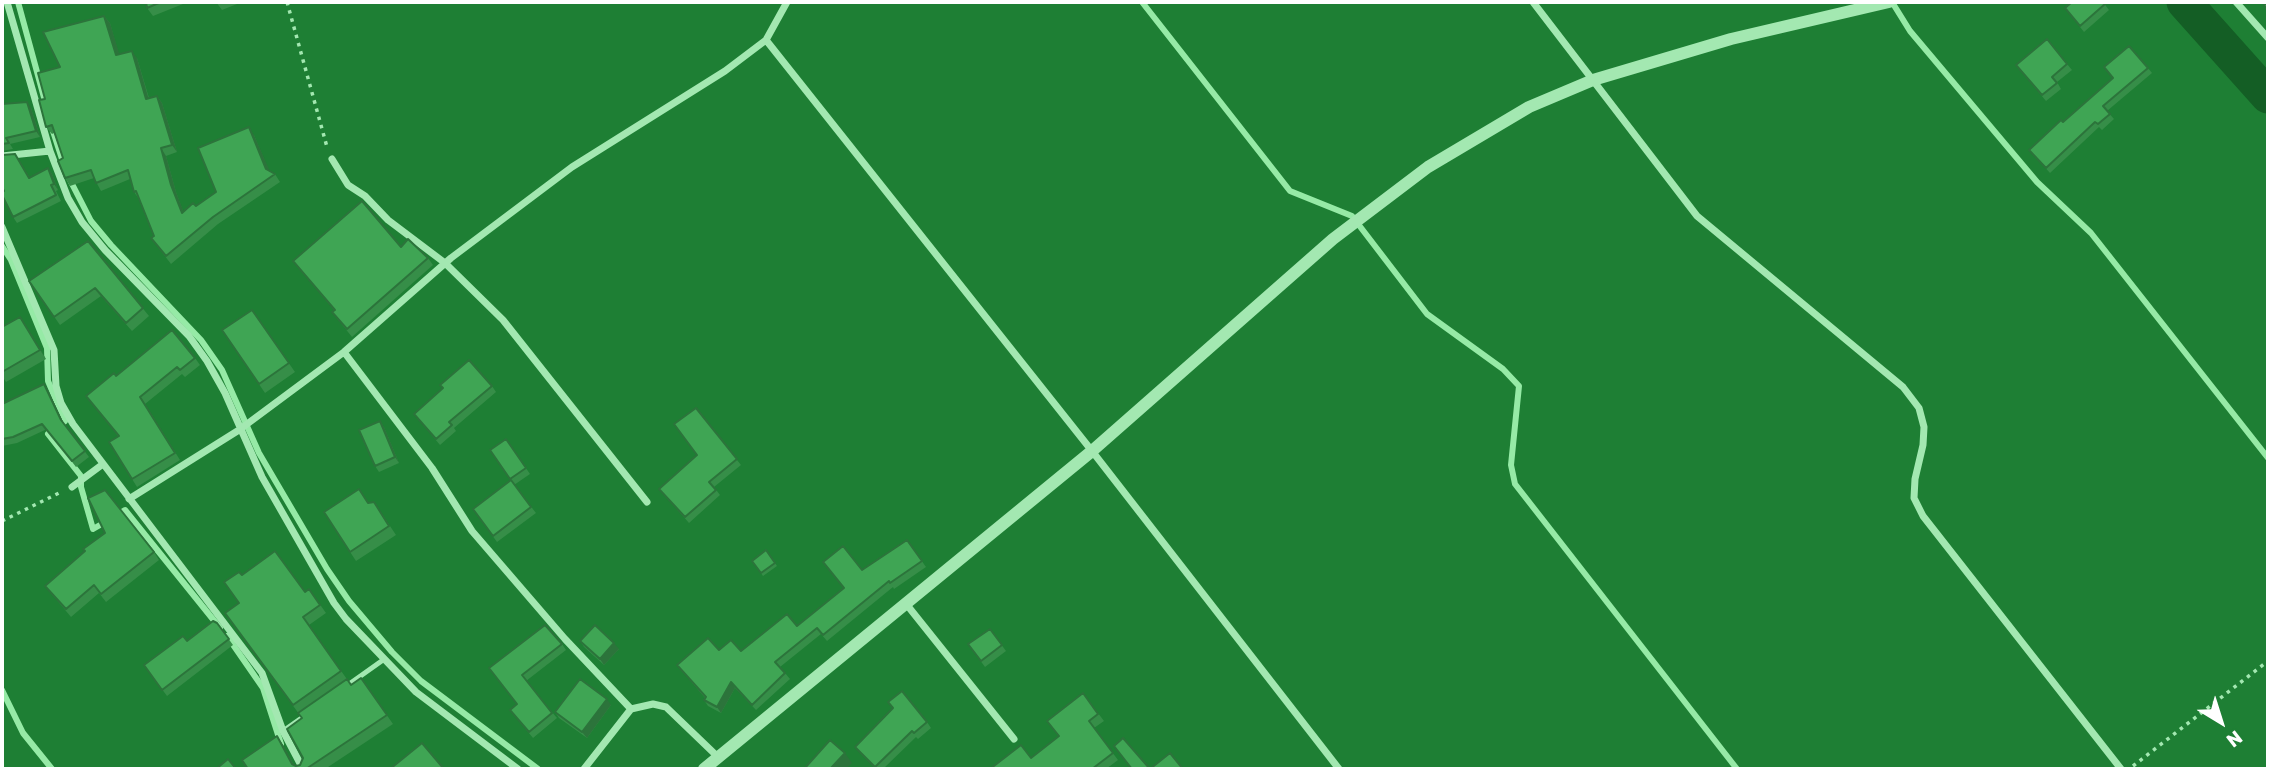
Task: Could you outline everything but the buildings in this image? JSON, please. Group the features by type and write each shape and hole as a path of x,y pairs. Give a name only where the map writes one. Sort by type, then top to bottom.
{"street":[{"path":"6,2 50,151 68,198 82,222 105,250 189,336 207,360 225,393 239,430 262,477 334,603 383,660 416,692 518,769"},
{"path":"129,499 239,430 344,352 445,263 572,167 725,71 765,40 787,2"},
{"path":"1533,2 1697,216 1903,387 1919,408 1924,427 1914,498 1923,516 2120,769"},
{"path":"704,769 1092,451 1333,239 1428,167 1529,107 1593,80 1731,38 1889,2"},
{"path":"2236,2 2268,38"},
{"path":"765,40 1092,451 1339,769"},
{"path":"2,156 50,151"},
{"path":"332,159 348,185 365,196 388,220 445,263 503,320 647,502"},
{"path":"2,227 54,350 56,386 61,403 73,424 262,673 283,732 303,769"},
{"path":"344,352 432,468 472,531 565,639 631,709"},
{"path":"72,487 103,464"},
{"path":"907,604 1014,739"},
{"path":"584,769 631,709 653,704 666,707 718,757"}],"lane":[{"path":"339,692 383,660"},
{"path":"283,732 305,716"}],"path":[{"path":"287,2 322,133 332,159"},
{"path":"2,522 72,487"},
{"path":"2128,769 2268,662"}],"waterway":[{"path":"18,2 46,105"},
{"path":"1142,2 1290,191 1352,216 1427,314 1503,369 1519,386 1511,465 1515,484 1737,769"},
{"path":"1892,2 1910,31 2037,182 2091,233 2268,458"},
{"path":"2184,2 2268,96"},
{"path":"52,128 64,165"},
{"path":"69,178 91,221 201,340 222,370 259,453 327,569 349,601 392,652 421,681 538,769"},
{"path":"2,246 11,260 47,348 48,381 65,421 48,434 81,476 81,487 93,529 107,521"},
{"path":"117,515 125,510 220,628"},
{"path":"227,636 263,688 281,744"},
{"path":"2,690 23,733 52,769"}]}
